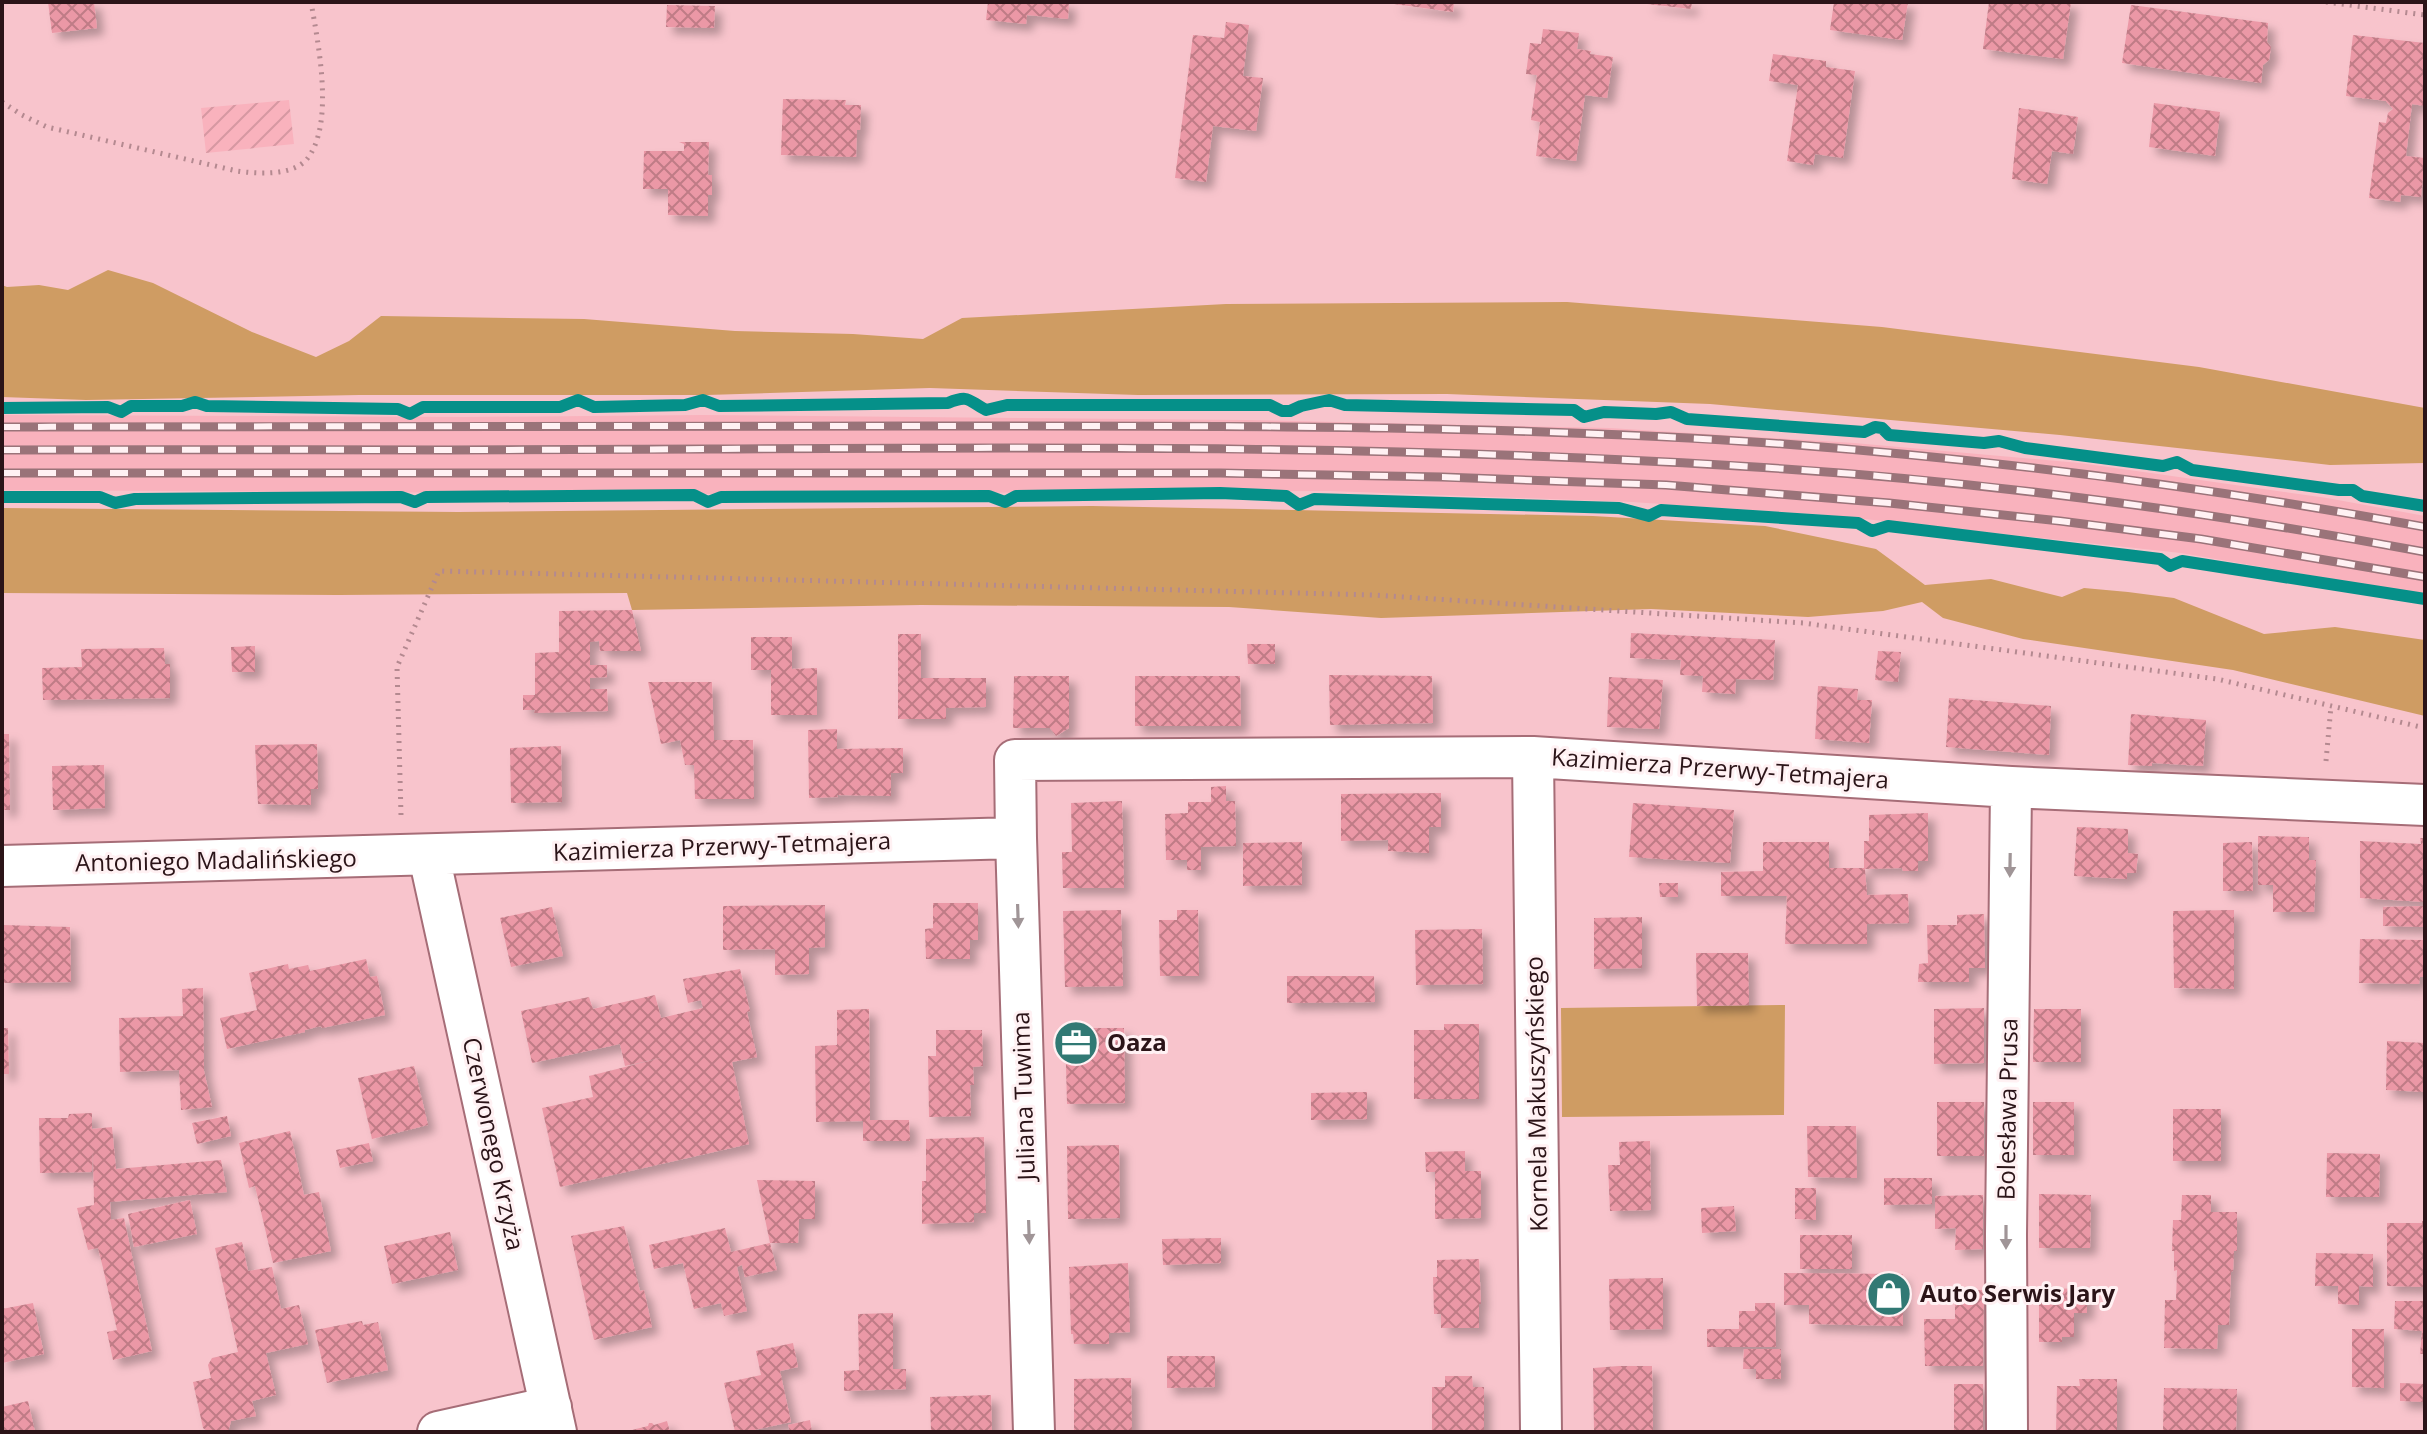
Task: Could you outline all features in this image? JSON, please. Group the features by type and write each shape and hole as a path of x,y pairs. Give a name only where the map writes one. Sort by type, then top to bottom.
{"street":[{"name":"Kazimierza Przerwy-Tetmajera","path":"1015,760 1533,757 2011,787 2425,805"},
{"name":"Kornela Makuszyńskiego","path":"1533,757 1541,1432"},
{"name":"Juliana Tuwima","path":"1015,760 1034,1432"},
{"name":"Bolesława Prusa","path":"2007,1432 2011,787"},
{"name":"Kazimierza Przerwy-Tetmajera","path":"416,856 1016,838"},
{"name":"Antoniego Madalińskiego","path":"2,866 416,856"},
{"name":"Czerwonego Krzyża","path":"416,856 553,1420"},
{"path":"438,1432 553,1420"}],"path":[{"path":"2,102 47,127 237,171 263,175 286,170 306,161 317,140 322,112 311,2"},
{"path":"2326,2 2425,15"},
{"path":"416,856 397,667 439,571 1373,595 1803,623 2217,679 2425,728"},
{"path":"2323,800 2331,706"}],"shaded area":[{"path":"289,100 294,144 206,153 201,108"},
{"path":"108,270 153,283 252,332 316,357 349,341 381,316 584,319 735,331 923,339 962,318 1226,304 1567,302 1882,327 2199,367 2425,408 2425,463 2330,465 2060,435 1710,404 1447,394 1138,395 930,388 707,395 359,395 86,400 2,397 2,285 39,285 68,290"},
{"path":"2,415 703,415 1245,420 1609,428 1854,443 2080,463 2327,498 2425,516 2425,595 2181,553 1827,515 1632,502 1330,491 704,494 2,490"},
{"path":"1092,506 1593,516 1765,526 1876,549 1925,585 1991,579 2062,597 2084,588 2128,592 2174,598 2264,634 2335,627 2425,640 2425,716 2233,670 2023,639 1943,618 1922,602 1883,611 1808,617 1651,609 1381,618 1229,607 921,605 632,610 627,593 2,593 2,508 458,512"},
{"path":"1785,1005 1784,1115 1562,1117 1561,1008"}],"building":[{"path":"48,2 94,2 97,28 52,33"},
{"path":"988,2 1069,2 1068,19 1027,15 1026,24 986,20"},
{"path":"1394,2 1454,2 1453,12"},
{"path":"1647,2 1692,2 1691,9"},
{"path":"1834,2 1908,2 1902,40 1830,30"},
{"path":"1989,2 2071,2 2063,59 1983,49"},
{"path":"667,5 715,6 714,28 666,27"},
{"path":"2131,5 2268,23 2267,42 2271,47 2269,60 2263,65 2261,83 2122,63"},
{"path":"1226,22 1249,25 1243,76 1263,78 1256,131 1213,126 1206,182 1175,178 1193,35 1224,38"},
{"path":"1543,29 1579,33 1577,49 1613,57 1607,98 1585,95 1576,161 1536,156 1540,122 1531,120 1537,75 1526,74 1530,43 1541,44"},
{"path":"2353,35 2425,43 2425,106 2412,104 2406,156 2425,158 2421,197 2401,195 2400,202 2369,198 2379,122 2386,123 2388,113 2393,109 2386,101 2346,96"},
{"path":"1773,54 1826,61 1826,67 1855,71 1843,158 1815,154 1813,165 1787,161 1798,85 1769,81"},
{"path":"783,99 846,100 845,105 861,105 856,157 781,155"},
{"path":"2154,103 2220,112 2215,156 2149,147"},
{"path":"2019,108 2078,117 2073,154 2052,151 2047,184 2012,179"},
{"path":"679,142 709,142 708,175 712,175 712,195 708,195 708,216 668,215 668,189 643,189 644,151 684,151 684,144"},
{"path":"632,610 641,651 600,651 599,641 590,642 590,665 607,665 607,677 590,678 590,689 607,689 608,711 534,713 535,710 523,710 523,695 535,695 535,653 559,652 559,611"},
{"path":"1631,633 1775,640 1773,680 1736,679 1735,694 1702,692 1703,676 1680,675 1681,660 1630,658"},
{"path":"898,634 921,634 921,678 986,678 986,707 946,708 946,719 898,719"},
{"path":"751,637 792,637 792,669 817,668 817,715 771,715 771,670 751,670"},
{"path":"1247,644 1275,644 1275,664 1248,664"},
{"path":"255,646 255,672 232,672 231,647"},
{"path":"164,648 165,664 170,664 170,698 43,700 42,668 82,667 81,649"},
{"path":"1878,651 1901,652 1898,682 1875,680"},
{"path":"1329,675 1432,676 1433,723 1330,725"},
{"path":"1014,676 1069,676 1069,728 1056,736 1050,728 1013,728"},
{"path":"1135,676 1240,676 1241,726 1135,726"},
{"path":"1609,677 1663,680 1659,729 1607,727"},
{"path":"648,682 712,682 714,740 753,740 754,799 695,799 694,765 685,765 680,740 661,744"},
{"path":"1818,686 1858,689 1857,700 1872,700 1869,743 1815,739"},
{"path":"1949,698 2051,706 2049,755 1946,747"},
{"path":"2131,714 2206,720 2203,766 2128,765"},
{"path":"837,729 837,749 903,748 903,773 891,773 891,796 809,798 808,730"},
{"path":"2,734 9,734 10,810 2,810"},
{"path":"317,744 318,789 311,789 311,805 258,804 255,745"},
{"path":"561,746 562,802 511,803 510,748"},
{"path":"104,765 105,808 53,810 52,766"},
{"path":"1226,786 1226,801 1235,801 1236,846 1201,847 1201,870 1187,870 1187,860 1166,860 1165,814 1188,813 1188,802 1211,802 1211,787"},
{"path":"1441,793 1441,827 1429,827 1429,853 1388,851 1388,840 1341,841 1341,794"},
{"path":"1122,801 1124,888 1063,888 1062,852 1072,852 1071,803"},
{"path":"1633,803 1734,810 1730,863 1629,857"},
{"path":"1928,813 1928,861 1918,861 1918,871 1865,869 1867,895 1908,894 1909,923 1867,924 1867,944 1785,944 1787,896 1721,896 1721,872 1763,871 1763,842 1829,842 1829,868 1864,868 1864,841 1869,841 1869,815"},
{"path":"2077,827 2128,829 2128,853 2138,854 2136,873 2127,873 2127,879 2074,876"},
{"path":"2258,836 2309,837 2309,860 2316,860 2314,912 2273,912 2273,885 2258,885"},
{"path":"2420,838 2425,838 2425,902 2360,898 2360,841 2421,844"},
{"path":"1302,842 1302,885 1243,886 1243,843"},
{"path":"2252,842 2253,891 2223,891 2223,843"},
{"path":"1659,883 1678,883 1678,897 1660,897"},
{"path":"933,903 978,903 978,940 970,940 970,959 926,959 925,929 933,928"},
{"path":"825,905 825,947 809,948 809,974 775,975 775,949 723,950 723,906"},
{"path":"2424,906 2424,927 2383,926 2383,907"},
{"path":"552,907 563,956 511,967 500,918"},
{"path":"1121,910 1123,986 1065,987 1063,911"},
{"path":"1177,910 1198,910 1199,976 1160,976 1159,920 1177,920"},
{"path":"2234,910 2234,989 2174,988 2173,911"},
{"path":"1984,914 1985,968 1969,968 1969,982 1918,982 1919,964 1928,963 1927,925 1957,925 1957,915"},
{"path":"1642,917 1642,968 1594,969 1594,918"},
{"path":"3,925 70,927 71,982 4,983"},
{"path":"1482,929 1483,984 1416,985 1415,930"},
{"path":"2360,939 2425,940 2425,977 2420,977 2419,984 2359,983"},
{"path":"1696,953 1748,953 1749,1005 1697,1006"},
{"path":"366,959 370,977 377,976 385,1015 321,1026 227,1049 220,1018 257,1010 249,973 288,964 289,969 308,965 310,971"},
{"path":"740,969 757,1057 732,1062 749,1144 560,1187 542,1108 593,1097 589,1076 669,1056 625,1066 620,1044 532,1063 521,1011 589,997 593,1009 655,995 661,1018 703,1008 701,1000 688,1003 683,979"},
{"path":"1287,976 1374,976 1375,1002 1287,1003"},
{"path":"203,988 204,1071 212,1107 181,1110 179,1070 120,1072 119,1018 183,1016 182,989"},
{"path":"1984,1008 1984,1063 1934,1064 1934,1009"},
{"path":"869,1009 870,1120 909,1120 910,1141 863,1141 863,1121 816,1122 815,1046 837,1045 837,1010"},
{"path":"2034,1009 2081,1009 2081,1062 2033,1062"},
{"path":"1444,1024 1479,1024 1479,1099 1414,1099 1414,1030 1444,1030"},
{"path":"2,1028 8,1028 9,1074 2,1074"},
{"path":"1065,1028 1124,1028 1125,1103 1067,1104"},
{"path":"936,1030 982,1030 983,1066 973,1067 971,1116 929,1117 928,1056 936,1056"},
{"path":"2387,1041 2425,1043 2425,1092 2386,1090"},
{"path":"414,1066 428,1125 372,1139 358,1078"},
{"path":"1367,1092 1367,1119 1311,1120 1311,1093"},
{"path":"1937,1102 1984,1102 1984,1156 1937,1156"},
{"path":"2033,1102 2074,1102 2074,1155 2033,1155"},
{"path":"2173,1109 2221,1109 2221,1161 2173,1161"},
{"path":"92,1113 92,1129 112,1127 116,1169 221,1160 227,1192 110,1202 111,1220 124,1218 152,1351 113,1360 107,1332 117,1330 103,1268 98,1248 88,1250 77,1208 94,1205 93,1150 92,1172 40,1173 39,1118 68,1118 69,1114"},
{"path":"227,1116 231,1136 197,1144 192,1123"},
{"path":"1807,1126 1856,1126 1857,1178 1808,1177"},
{"path":"290,1131 304,1195 319,1192 331,1251 273,1263 255,1186 249,1188 239,1143"},
{"path":"984,1137 986,1213 974,1213 974,1222 922,1224 926,1139"},
{"path":"1650,1141 1651,1210 1610,1211 1608,1165 1620,1165 1619,1142"},
{"path":"369,1143 373,1161 340,1168 336,1150"},
{"path":"1119,1145 1120,1218 1068,1219 1067,1146"},
{"path":"1465,1151 1465,1171 1481,1171 1481,1218 1435,1219 1435,1172 1426,1172 1425,1152"},
{"path":"2327,1153 2380,1154 2379,1197 2326,1197"},
{"path":"1884,1178 1932,1178 1932,1204 1884,1205"},
{"path":"757,1180 815,1181 815,1219 799,1219 798,1243 770,1243"},
{"path":"1795,1188 1816,1188 1816,1220 1795,1219"},
{"path":"2039,1194 2091,1195 2090,1248 2039,1248"},
{"path":"1983,1195 1983,1249 1955,1250 1956,1228 1935,1229 1935,1196"},
{"path":"2182,1195 2211,1195 2211,1212 2237,1212 2237,1251 2234,1251 2231,1272 2229,1325 2218,1325 2217,1349 2164,1348 2165,1300 2176,1300 2173,1220 2181,1220"},
{"path":"190,1200 197,1234 134,1247 128,1214"},
{"path":"1734,1206 1736,1231 1702,1233 1701,1208"},
{"path":"2425,1221 2425,1287 2387,1286 2387,1223"},
{"path":"624,1226 652,1327 594,1340 571,1236"},
{"path":"725,1228 731,1252 770,1243 777,1270 745,1277 742,1265 737,1267 747,1311 724,1316 721,1303 694,1309 683,1263 654,1269 649,1245"},
{"path":"450,1232 458,1270 392,1284 384,1246"},
{"path":"1800,1235 1852,1235 1852,1269 1800,1269"},
{"path":"1221,1238 1221,1263 1163,1265 1162,1239"},
{"path":"242,1242 248,1271 272,1267 281,1309 299,1305 308,1344 266,1353 276,1395 252,1401 256,1416 231,1421 228,1432 208,1432 203,1428 193,1382 211,1378 208,1365 212,1358 238,1352 215,1248"},
{"path":"2316,1253 2373,1254 2373,1287 2359,1286 2359,1305 2338,1304 2338,1286 2315,1286"},
{"path":"1479,1259 1479,1328 1441,1328 1441,1314 1434,1314 1433,1277 1437,1277 1437,1260"},
{"path":"1128,1263 1130,1332 1109,1333 1109,1344 1074,1344 1069,1267"},
{"path":"1784,1273 1903,1274 1903,1326 1809,1324 1809,1305 1784,1305"},
{"path":"1663,1278 1663,1329 1610,1330 1609,1279"},
{"path":"2039,1288 2087,1289 2087,1313 2074,1313 2074,1337 2062,1337 2062,1342 2039,1342"},
{"path":"1955,1290 1984,1290 1983,1366 1925,1366 1924,1319 1955,1319"},
{"path":"2395,1301 2425,1301 2425,1354 2420,1354 2422,1331 2394,1329"},
{"path":"33,1303 44,1354 2,1363 2,1309"},
{"path":"1755,1303 1775,1303 1776,1347 1707,1347 1707,1329 1739,1329 1739,1311 1755,1311"},
{"path":"893,1313 893,1369 906,1369 906,1389 844,1391 844,1371 859,1370 858,1314"},
{"path":"362,1321 363,1325 378,1322 388,1370 327,1383 315,1330"},
{"path":"2352,1329 2384,1329 2384,1388 2352,1387"},
{"path":"793,1343 798,1367 780,1371 791,1422 735,1432 724,1383 761,1375 756,1351"},
{"path":"1744,1349 1781,1349 1781,1379 1756,1379 1756,1369 1743,1369"},
{"path":"1167,1356 1215,1356 1215,1387 1167,1388"},
{"path":"1652,1366 1653,1432 1594,1432 1593,1368"},
{"path":"1445,1376 1472,1376 1473,1387 1484,1387 1484,1432 1432,1432 1432,1387 1445,1387"},
{"path":"1131,1378 1132,1432 1074,1432 1074,1379"},
{"path":"2079,1379 2117,1379 2117,1432 2056,1432 2057,1386 2080,1386"},
{"path":"2400,1383 2425,1384 2425,1402 2400,1401"},
{"path":"1954,1384 1983,1384 1983,1432 1954,1432"},
{"path":"2164,1388 2237,1389 2236,1432 2163,1430"},
{"path":"991,1395 992,1432 931,1432 930,1397"},
{"path":"28,1401 35,1432 2,1432 2,1407"},
{"path":"810,1420 812,1432 790,1432 788,1425"},
{"path":"667,1421 670,1432 624,1432 648,1426 649,1423 654,1425"}],"waterway":[{"path":"2,408 108,407 121,412 131,406 182,406 195,402 207,406 398,409 410,414 423,407 560,407 578,400 594,407 685,405 703,400 719,406 948,403 965,399 986,410 1007,405 1270,405 1290,411 1329,400 1345,405 1574,410 1584,417 1604,412 1671,412 1687,419 1864,432 1875,427 1882,428 1889,435 1984,443 1999,441 2025,448 2163,466 2177,462 2192,470 2353,490 2362,496 2425,506"},
{"path":"2,497 100,497 115,503 135,499 401,497 415,502 426,497 694,495 708,502 721,497 989,496 1005,502 1016,496 1220,493 1286,496 1299,505 1314,499 1619,508 1649,516 1661,510 1858,523 1872,531 1888,526 2160,559 2170,566 2182,561 2425,599"}],"railway":[{"path":"2,427 1134,426 1459,430 1676,437 2025,467 2266,500 2425,527"},
{"path":"2,450 1108,448 1374,451 1639,460 1854,474 2018,490 2263,524 2425,552"},
{"path":"2,473 1220,473 1666,485 2060,521 2201,539 2425,577"}],"place":[{"name":"Oaza","path":"1076,1043"},
{"name":"Auto Serwis Jary","path":"1889,1294"}]}
